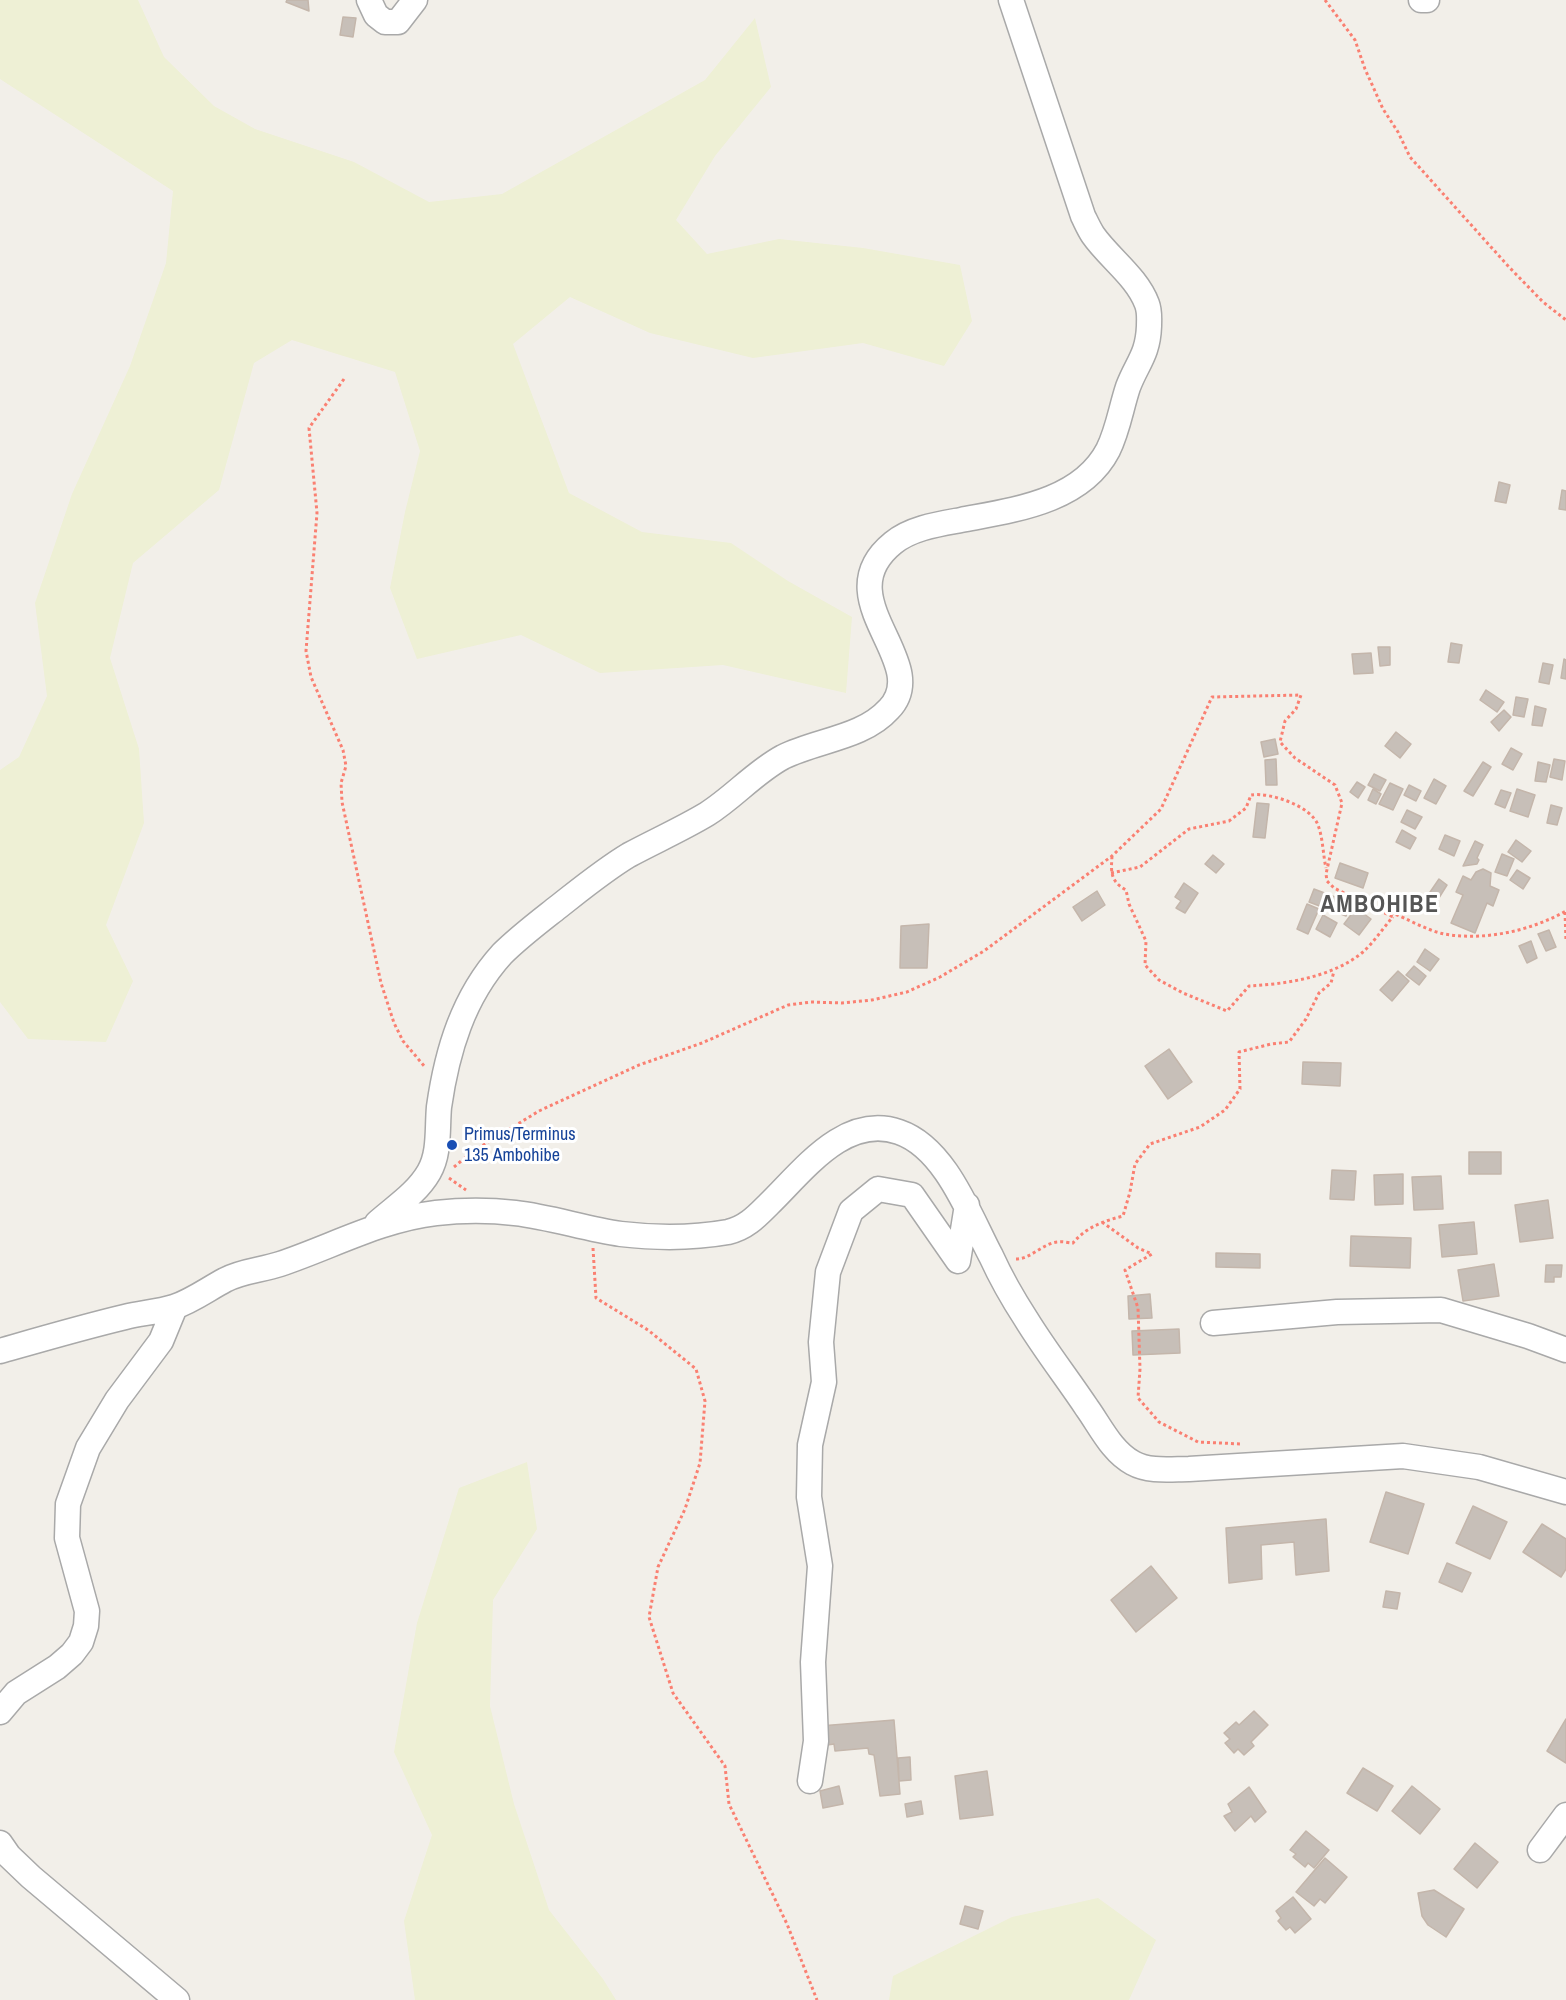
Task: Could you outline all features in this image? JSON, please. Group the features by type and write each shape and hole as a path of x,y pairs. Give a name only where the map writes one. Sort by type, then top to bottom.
{"street":[{"path":"369,0 376,15 385,22 398,22 415,0"},
{"path":"367,1231 417,1190 428,1175 445,1161 439,1110 453,1039 465,1008 482,978 505,951 576,893 624,858 708,813 767,767 811,745 867,726 893,706 901,685 899,671 876,619 868,586 870,573 883,553 894,542 907,534 1045,500 1067,490 1092,473 1108,449 1131,380 1146,352 1149,314 1146,302 1134,284 1092,234 1083,216 1011,0"},
{"path":"1421,0 1426,0"},
{"path":"0,1351 127,1316 175,1307 235,1276 278,1265 406,1218 433,1213 488,1210 519,1213 622,1234 705,1235 737,1230 750,1223 797,1175 838,1140 851,1132 867,1129 898,1131 930,1153 968,1205 990,1255 1025,1318 1112,1443 1126,1458 1141,1467 1189,1469 1403,1456 1479,1467 1566,1492"},
{"path":"810,1781 816,1741 813,1662 820,1566 809,1497 810,1445 824,1382 821,1342 828,1272 851,1211 878,1189 912,1195 958,1261 968,1205"},
{"path":"0,1712 16,1693 57,1666 72,1654 81,1642 86,1626 87,1611 67,1538 68,1504 88,1448 117,1400 161,1341 175,1307"},
{"path":"1213,1323 1337,1312 1441,1310 1566,1350"},
{"path":"1540,1850 1566,1815"},
{"path":"0,1844 31,1877 177,2000"}],"path":[{"path":"1325,0 1355,40 1383,109 1410,156 1509,267 1543,302 1566,320"},
{"path":"344,379 309,428 317,513 306,651 311,677 342,750 346,766 341,783 342,802 381,983 394,1023 403,1041 426,1069"},
{"path":"469,1192 445,1175 445,1161 472,1152 539,1111 639,1065 702,1043 788,1005 872,1000 907,992 940,977 984,951 1113,856 1161,809 1212,697 1301,695 1296,709 1285,721 1280,742 1296,758 1335,785 1342,803 1326,870"},
{"path":"1111,873 1140,867 1189,829 1229,821 1245,808 1251,795 1261,794 1276,797 1301,808 1318,823 1327,881 1334,888 1393,917"},
{"path":"1113,856 1111,873 1117,883 1126,890 1129,904 1146,941 1145,964 1159,981 1227,1011 1249,986 1271,985 1334,970 1363,952 1393,917 1392,913 1443,933 1487,936 1523,930 1566,912 1566,941"},
{"path":"990,1255 1020,1259 1056,1241 1073,1243 1080,1234 1102,1222 1123,1216 1135,1164 1150,1144 1200,1127 1225,1110 1240,1089 1239,1052 1289,1042 1306,1019 1319,993 1331,983 1334,970"},
{"path":"1102,1222 1138,1248 1152,1254 1125,1270 1138,1308 1140,1369 1138,1398 1159,1422 1198,1442 1245,1444"},
{"path":"592,1228 596,1298 648,1330 696,1369 705,1401 700,1463 684,1509 658,1567 649,1617 673,1693 725,1766 729,1804 787,1924 817,2000"}],"green space":[{"path":"0,0 138,0 164,57 214,106 255,129 354,162 429,202 502,194 705,80 755,18 771,87 715,156 676,220 707,254 779,239 863,248 960,265 972,321 944,366 863,343 753,358 650,333 570,297 513,344 569,493 642,532 731,543 788,581 852,617 846,693 723,665 600,673 521,635 417,659 390,588 420,451 395,372 292,340 254,363 219,490 133,563 110,658 139,749 144,823 106,925 133,981 106,1042 28,1039 0,1002 0,770 19,757 47,696 35,603 72,494 130,366 166,263 173,191 0,79"},
{"path":"527,1462 537,1529 493,1600 490,1706 514,1804 549,1910 603,1979 616,2000 415,2000 404,1921 432,1835 394,1752 417,1623 459,1488"},
{"path":"1098,1898 1156,1940 1129,2000 889,2000 893,1976 1012,1917"}],"building":[{"path":"287,0 308,0 309,11 286,2"},
{"path":"343,17 356,18 353,37 340,35"},
{"path":"1499,482 1510,485 1506,503 1495,501"},
{"path":"1562,490 1566,491 1566,510 1559,509"},
{"path":"1451,643 1462,645 1459,663 1448,662"},
{"path":"1378,647 1390,647 1390,665 1380,666"},
{"path":"1371,653 1373,673 1354,674 1352,654"},
{"path":"1564,659 1566,660 1566,679 1561,678"},
{"path":"1543,663 1553,665 1549,684 1539,682"},
{"path":"1486,690 1504,702 1497,712 1480,700"},
{"path":"1516,697 1528,699 1524,717 1513,715"},
{"path":"1535,706 1546,709 1542,726 1532,725"},
{"path":"1504,710 1511,717 1499,731 1491,722"},
{"path":"1396,732 1411,744 1400,758 1385,746"},
{"path":"1275,739 1278,754 1264,757 1261,742"},
{"path":"1511,748 1522,754 1513,770 1502,764"},
{"path":"1276,759 1277,785 1266,785 1265,760"},
{"path":"1554,759 1565,761 1562,780 1550,777"},
{"path":"1483,762 1491,767 1473,796 1464,791"},
{"path":"1538,762 1550,765 1546,782 1535,781"},
{"path":"1374,774 1386,780 1380,791 1368,785"},
{"path":"1434,779 1446,786 1436,804 1424,798"},
{"path":"1357,782 1365,787 1358,798 1350,792"},
{"path":"1390,783 1403,789 1393,810 1379,804"},
{"path":"1409,785 1421,791 1416,801 1404,795"},
{"path":"1373,789 1381,794 1376,804 1368,800"},
{"path":"1517,789 1535,795 1528,817 1510,811"},
{"path":"1501,790 1511,793 1505,808 1495,804"},
{"path":"1257,803 1269,804 1265,838 1253,837"},
{"path":"1551,805 1562,808 1557,825 1547,823"},
{"path":"1407,810 1422,817 1415,829 1401,822"},
{"path":"1402,830 1416,838 1410,849 1396,842"},
{"path":"1445,835 1460,841 1454,856 1439,849"},
{"path":"1516,840 1531,851 1522,862 1508,852"},
{"path":"1475,841 1483,845 1477,858 1479,860 1477,864 1463,866"},
{"path":"1502,854 1514,859 1507,876 1495,872"},
{"path":"1213,855 1224,864 1216,873 1205,864"},
{"path":"1340,863 1368,873 1363,888 1335,878"},
{"path":"1483,869 1491,873 1490,886 1499,890 1493,906 1487,903 1475,933 1451,923 1463,895 1456,892 1463,876 1471,880 1476,872"},
{"path":"1517,870 1530,878 1523,889 1510,880"},
{"path":"1439,879 1447,885 1437,901 1428,895"},
{"path":"1184,883 1198,893 1185,913 1176,908 1181,901 1175,897"},
{"path":"1314,889 1351,903 1346,916 1309,902"},
{"path":"1097,891 1105,905 1082,921 1073,907"},
{"path":"1307,904 1319,909 1308,934 1297,929"},
{"path":"1356,908 1371,919 1359,935 1344,924"},
{"path":"1323,915 1337,923 1330,937 1316,929"},
{"path":"929,924 927,968 900,968 901,926"},
{"path":"1549,930 1556,947 1546,951 1538,934"},
{"path":"1531,941 1537,958 1527,963 1519,946"},
{"path":"1425,949 1439,959 1430,971 1417,962"},
{"path":"1414,966 1426,976 1419,985 1406,975"},
{"path":"1398,971 1409,981 1392,1001 1380,990"},
{"path":"1169,1049 1192,1082 1168,1099 1145,1066"},
{"path":"1303,1062 1341,1063 1340,1086 1302,1084"},
{"path":"1469,1152 1501,1152 1501,1174 1469,1174"},
{"path":"1332,1170 1356,1171 1354,1200 1330,1199"},
{"path":"1403,1174 1403,1204 1375,1205 1374,1175"},
{"path":"1441,1176 1443,1209 1414,1210 1412,1177"},
{"path":"1548,1200 1553,1238 1520,1242 1515,1205"},
{"path":"1474,1222 1477,1254 1442,1257 1439,1225"},
{"path":"1351,1236 1411,1238 1410,1268 1350,1266"},
{"path":"1216,1253 1260,1254 1260,1268 1216,1267"},
{"path":"1494,1264 1499,1296 1463,1301 1458,1270"},
{"path":"1546,1265 1562,1265 1561,1277 1554,1277 1554,1282 1545,1282"},
{"path":"1150,1294 1152,1318 1129,1319 1128,1296"},
{"path":"1179,1329 1180,1353 1133,1355 1132,1331"},
{"path":"1386,1492 1424,1504 1408,1554 1370,1542"},
{"path":"1473,1506 1507,1522 1490,1559 1456,1543"},
{"path":"1326,1519 1329,1571 1296,1575 1294,1542 1261,1545 1262,1579 1229,1583 1226,1528"},
{"path":"1542,1524 1566,1539 1566,1569 1561,1577 1523,1552"},
{"path":"1447,1563 1471,1573 1462,1592 1439,1582"},
{"path":"1151,1566 1177,1598 1136,1632 1111,1600"},
{"path":"1386,1591 1400,1593 1397,1609 1383,1607"},
{"path":"1254,1711 1268,1725 1251,1742 1254,1746 1244,1755 1238,1749 1234,1753 1225,1743 1230,1739 1224,1733 1236,1722 1239,1725"},
{"path":"1566,1719 1566,1763 1547,1751"},
{"path":"894,1720 900,1794 880,1796 874,1755 869,1754 868,1748 835,1751 834,1744 821,1746 820,1726"},
{"path":"910,1757 911,1780 899,1781 898,1758"},
{"path":"1363,1768 1393,1786 1377,1811 1347,1793"},
{"path":"987,1771 993,1815 960,1819 955,1776"},
{"path":"839,1786 843,1804 823,1808 820,1791"},
{"path":"1412,1786 1440,1809 1420,1834 1392,1811"},
{"path":"1249,1787 1266,1812 1255,1822 1251,1816 1235,1831 1224,1816 1232,1812 1228,1804"},
{"path":"921,1801 923,1814 907,1817 905,1804"},
{"path":"1306,1831 1329,1850 1314,1868 1308,1863 1305,1867 1293,1857 1296,1854 1290,1850"},
{"path":"1475,1843 1498,1862 1477,1888 1454,1869"},
{"path":"1325,1858 1347,1877 1325,1903 1320,1899 1314,1906 1296,1892"},
{"path":"1434,1890 1464,1909 1446,1937 1428,1925 1422,1916 1418,1893"},
{"path":"1293,1897 1311,1919 1295,1933 1290,1927 1286,1930 1278,1921 1281,1918 1276,1911"},
{"path":"965,1906 983,1911 978,1929 960,1924"}],"place":[{"name":"Primus/Terminus 135 Ambohibe","path":"452,1145"}],"district":[{"name":"AMBOHIBE","path":"1380,906"}]}
